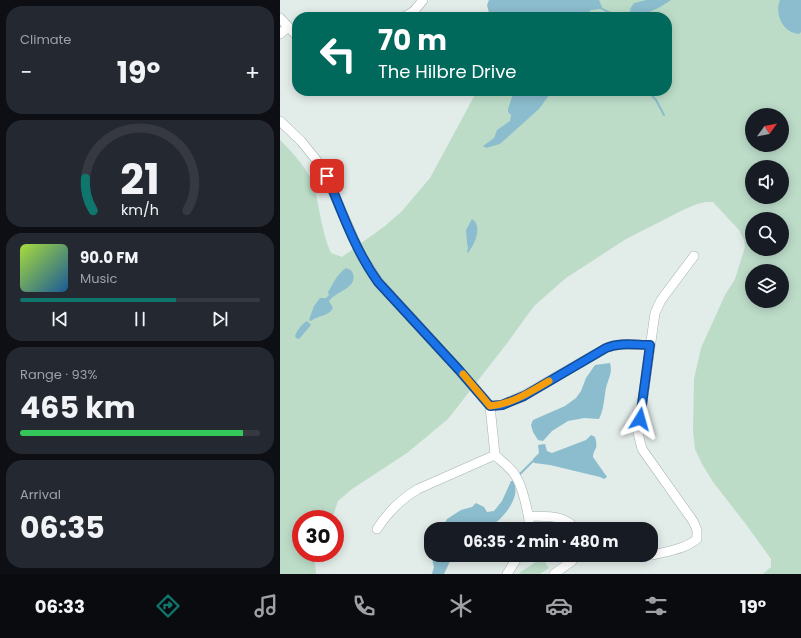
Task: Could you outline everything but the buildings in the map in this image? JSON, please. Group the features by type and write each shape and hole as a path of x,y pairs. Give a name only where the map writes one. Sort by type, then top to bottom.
{"street":[{"path":"411,12 423,0"},
{"path":"280,18 292,31"},
{"path":"280,34 288,27"},
{"path":"280,121 301,141 322,167 361,255 378,282 490,406 494,455 516,478 529,516 529,522"},
{"path":"658,554 691,544 697,539 697,530 693,521 646,456 639,442 638,433 650,345 658,307 694,256"},
{"path":"490,406 502,405 524,396 606,348 619,344 650,345"},
{"path":"377,529 394,507 408,494 494,455"},
{"path":"529,516 556,517 568,522"},
{"path":"507,574 515,562"},
{"path":"554,574 571,562"}],"green space":[{"path":"512,0 801,0 801,574 763,574 771,567 771,559 713,482 695,449 693,431 694,379 701,348 725,295 735,279 745,247 744,240 739,230 713,202 706,202 683,210 626,239 566,278 534,306 448,419 407,453 352,489 338,501 335,510 292,510 292,562 315,562 316,574 280,574 280,140 296,157 313,183 323,230 331,253 342,257 385,226 402,211 430,178 474,96 672,96 672,12 507,12"},
{"path":"536,562 545,562 549,568 540,574 519,573"}],"water":[{"path":"489,0 599,0 602,7 600,9 591,10 589,12 489,12 487,5"},
{"path":"646,0 671,0 649,12 631,12 630,9 634,3"},
{"path":"780,0 801,0 801,32 799,34 788,30 781,22 778,11"},
{"path":"512,96 548,96 539,109 500,144 486,148 483,146 494,138 497,130 510,121 511,115 508,112"},
{"path":"472,219 477,226 477,235 468,253 466,230"},
{"path":"346,268 351,270 354,276 351,285 332,297 329,301 333,308 331,311 311,321 309,320 314,306 320,298 326,298 329,295 328,292 336,279"},
{"path":"307,321 311,325 299,339 296,338 295,336 298,329"},
{"path":"610,363 611,373 599,419 584,418 568,421 552,431 543,441 538,440 531,425 533,420 565,406 576,398 581,391 586,378 595,365"},
{"path":"591,435 595,437 596,444 593,457 607,477 604,479 550,465 534,463 533,461 539,453 538,445 545,444 547,451 552,453 586,440"},
{"path":"511,481 513,481 515,493 513,500 506,512 496,522 445,522 447,519 461,510 472,507 476,503 484,507 487,512 494,511 502,501"},
{"path":"433,562 450,562 444,574 432,574 434,567"}],"waterway":[{"path":"601,8 609,12"},
{"path":"652,96 664,115"},
{"path":"518,476 533,461"}],"slow traffic":[{"path":"463,374 490,406 502,405 516,400 549,381"}],"route":[{"path":"327,176 361,255 378,282 490,406 502,405 524,396 606,348 619,344 650,345 640,419"}]}
